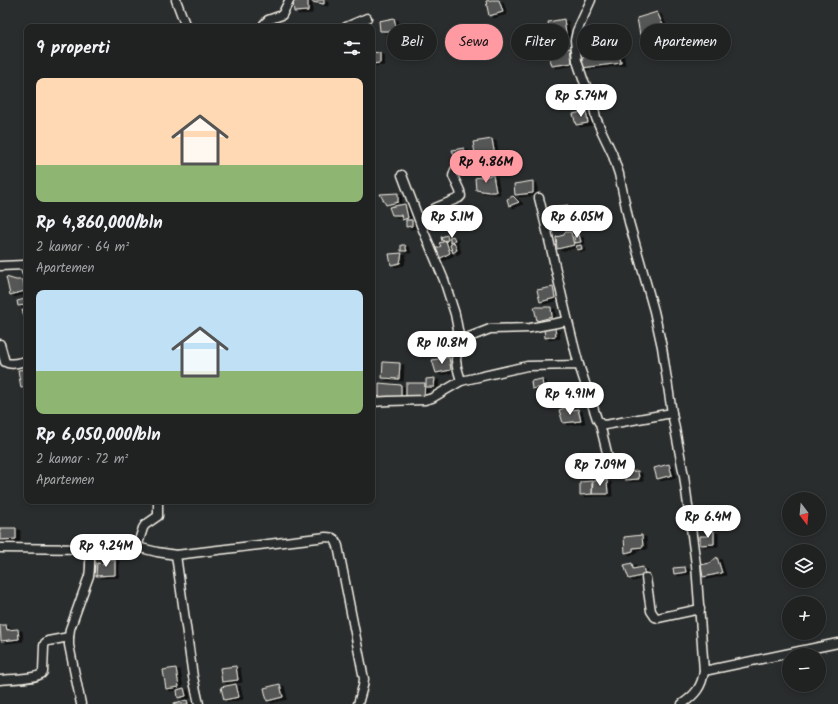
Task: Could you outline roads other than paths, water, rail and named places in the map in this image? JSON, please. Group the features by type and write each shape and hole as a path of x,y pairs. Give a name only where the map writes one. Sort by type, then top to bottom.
{"street":[{"path":"176,0 185,24"},
{"path":"591,0 577,31 577,61 583,79 592,98 596,118 612,153 619,174 629,222 654,311 662,347 672,413 684,476 696,565 704,671 703,680 698,689 682,704"},
{"path":"264,24 268,20 282,15 289,1"},
{"path":"353,24 367,18"},
{"path":"421,225 435,208 461,196 454,176 455,170 484,162"},
{"path":"402,175 444,280 453,307 459,341 456,360 461,381"},
{"path":"539,198 567,321 579,365 600,424 611,469"},
{"path":"0,266 24,267"},
{"path":"459,341 487,329 530,328 567,321"},
{"path":"0,344 5,362 11,364 24,362"},
{"path":"375,402 425,400 432,398 461,381 526,366 579,365"},
{"path":"600,424 605,425 672,413"},
{"path":"137,547 145,525 158,516 158,504"},
{"path":"81,704 68,637 89,576 90,549 92,544 95,542 137,547 176,555 332,537 335,539 338,546 364,679 358,704"},
{"path":"0,548 90,549"},
{"path":"176,555 193,677 199,704"},
{"path":"646,578 651,611 655,617 658,618 700,609"},
{"path":"0,680 30,678 40,675 43,672 45,643 68,637"},
{"path":"704,671 838,643"}]}
